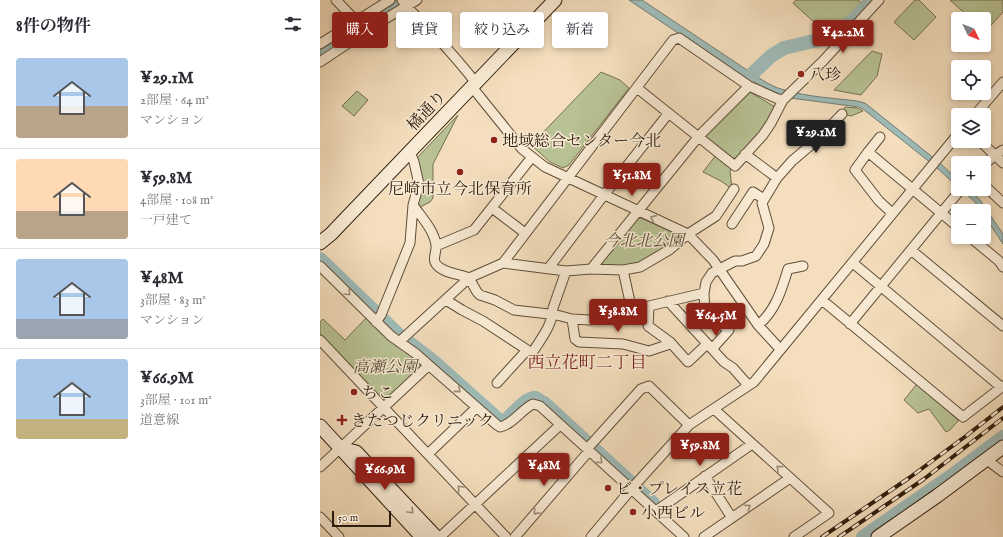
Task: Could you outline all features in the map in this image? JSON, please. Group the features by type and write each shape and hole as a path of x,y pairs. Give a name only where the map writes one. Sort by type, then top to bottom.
{"street":[{"path":"336,0 347,12"},
{"path":"370,12 388,0"},
{"path":"320,62 405,4 417,0"},
{"name":"橘通り","path":"320,243 331,234 410,152 554,0"},
{"path":"637,88 735,166 772,123 784,99 879,0"},
{"path":"405,4 464,67 474,85 522,149 545,167 688,234 713,260 758,325 780,349"},
{"path":"321,41 332,35"},
{"path":"402,340 469,278 503,263 567,177 673,40 679,38 749,86 778,100 784,99"},
{"path":"981,108 1003,82"},
{"path":"591,269 699,136 749,86"},
{"path":"548,269 668,114"},
{"path":"649,307 648,326 670,342 688,362 710,347 729,330 705,314 704,293 706,282 712,273 719,269 736,261 742,261 756,256 764,244 769,228 762,203 764,199 777,178 792,161 819,138 842,114"},
{"path":"880,137 856,170 879,201 892,213"},
{"path":"591,537 633,487 689,425 754,382 951,142"},
{"path":"378,319 410,243 413,205 419,184 410,152"},
{"path":"868,152 951,222"},
{"path":"991,159 999,152 1003,163"},
{"path":"745,154 777,178"},
{"path":"436,246 474,230 532,157"},
{"path":"503,263 566,271 591,269 623,270 640,267 669,250 688,234 716,216 734,189"},
{"path":"732,224 753,192 764,199"},
{"path":"991,192 1003,203"},
{"path":"850,324 955,196"},
{"path":"413,205 432,232 436,246 436,264 442,270 469,278 476,292 480,295 495,300 514,310 553,314 572,319 590,320 704,293"},
{"path":"723,206 738,216"},
{"path":"492,208 525,233"},
{"path":"978,244 999,261 1003,267"},
{"path":"911,250 1003,326"},
{"path":"822,300 963,417 1002,386 853,263"},
{"path":"320,266 378,319 391,336 402,340 500,427 507,426 526,407 533,404 540,406 633,487 684,537"},
{"path":"758,325 763,321 780,295 788,269 803,266"},
{"path":"623,270 632,311"},
{"path":"446,300 483,321 532,353 549,326 553,314 553,308 566,271"},
{"path":"668,301 724,362 733,368 748,385"},
{"path":"572,319 575,339 579,342 623,344 649,351 667,345 670,342"},
{"path":"320,340 506,537"},
{"path":"497,382 527,350"},
{"path":"320,467 429,365"},
{"path":"514,537 641,389 648,386 689,425"},
{"path":"428,454 477,407"},
{"path":"714,409 829,513 794,537"},
{"path":"440,537 560,425"},
{"path":"320,426 422,537"},
{"path":"658,510 752,444"},
{"path":"878,537 987,460 1003,447"},
{"path":"340,448 341,462 411,537"},
{"path":"340,448 356,452 436,537"},
{"path":"987,460 1003,472"},
{"path":"705,476 732,518"},
{"path":"704,537 790,478"},
{"path":"320,517 339,537"}],"green space":[{"path":"796,0 858,0 862,3 836,31 827,34 793,3"},
{"path":"915,0 919,0 936,17 914,40 894,22"},
{"path":"950,0 1003,0 1003,12 991,25 991,12 963,12"},
{"path":"872,51 882,54 877,76 861,95 834,90"},
{"path":"601,72 620,80 629,88 569,165 563,168 550,162 531,145"},
{"path":"357,91 368,100 354,116 342,106"},
{"path":"746,92 750,92 775,107 769,123 738,159 733,158 706,137 706,133"},
{"path":"845,107 857,108 863,111 851,116 842,114"},
{"path":"458,115 433,164 433,198 430,202 418,208 415,204 416,159"},
{"path":"716,155 730,166 732,189 721,181 703,172"},
{"name":"今北北公園","path":"641,218 681,236 681,238 638,265 604,268 601,262 635,219"},
{"name":"高瀬公園","path":"368,316 424,366 387,400 382,400 320,334 320,322 323,319 345,340"},
{"path":"917,384 957,419 958,421 950,430 946,432 929,409 918,413 904,400"}],"water":[{"path":"396,0 410,0 388,14 388,12 377,12"},
{"path":"629,0 642,0 766,83 781,89 803,94 865,103 940,163 951,173 951,181 863,109 859,107 790,98 768,90 733,70"},
{"path":"332,40 332,48 337,48 320,59 320,48"},
{"path":"968,196 976,196 983,204 976,204"},
{"path":"991,216 1003,234 1003,244 991,226"}],"waterway":[{"path":"750,76 771,56 784,48 835,36 841,33 872,0"},
{"path":"320,259 398,334 433,361 500,421 505,421 528,400 536,398 544,403 653,503"},
{"path":"863,537 951,476 1003,437"}],"railway":[{"path":"822,537 909,478 1003,407"},
{"path":"839,537 924,479 1003,418"}],"place":[{"name":"八珍","path":"801,74"},
{"name":"地域総合センター今北","path":"494,140"},
{"name":"尼崎市立今北保育所","path":"460,172"},
{"name":"ちこ","path":"354,392"},
{"name":"きたつじクリニック","path":"342,420"},
{"name":"ビ・プレイス立花","path":"608,488"},
{"name":"小西ビル","path":"633,512"}],"district":[{"name":"西立花町二丁目","path":"587,362"}]}
